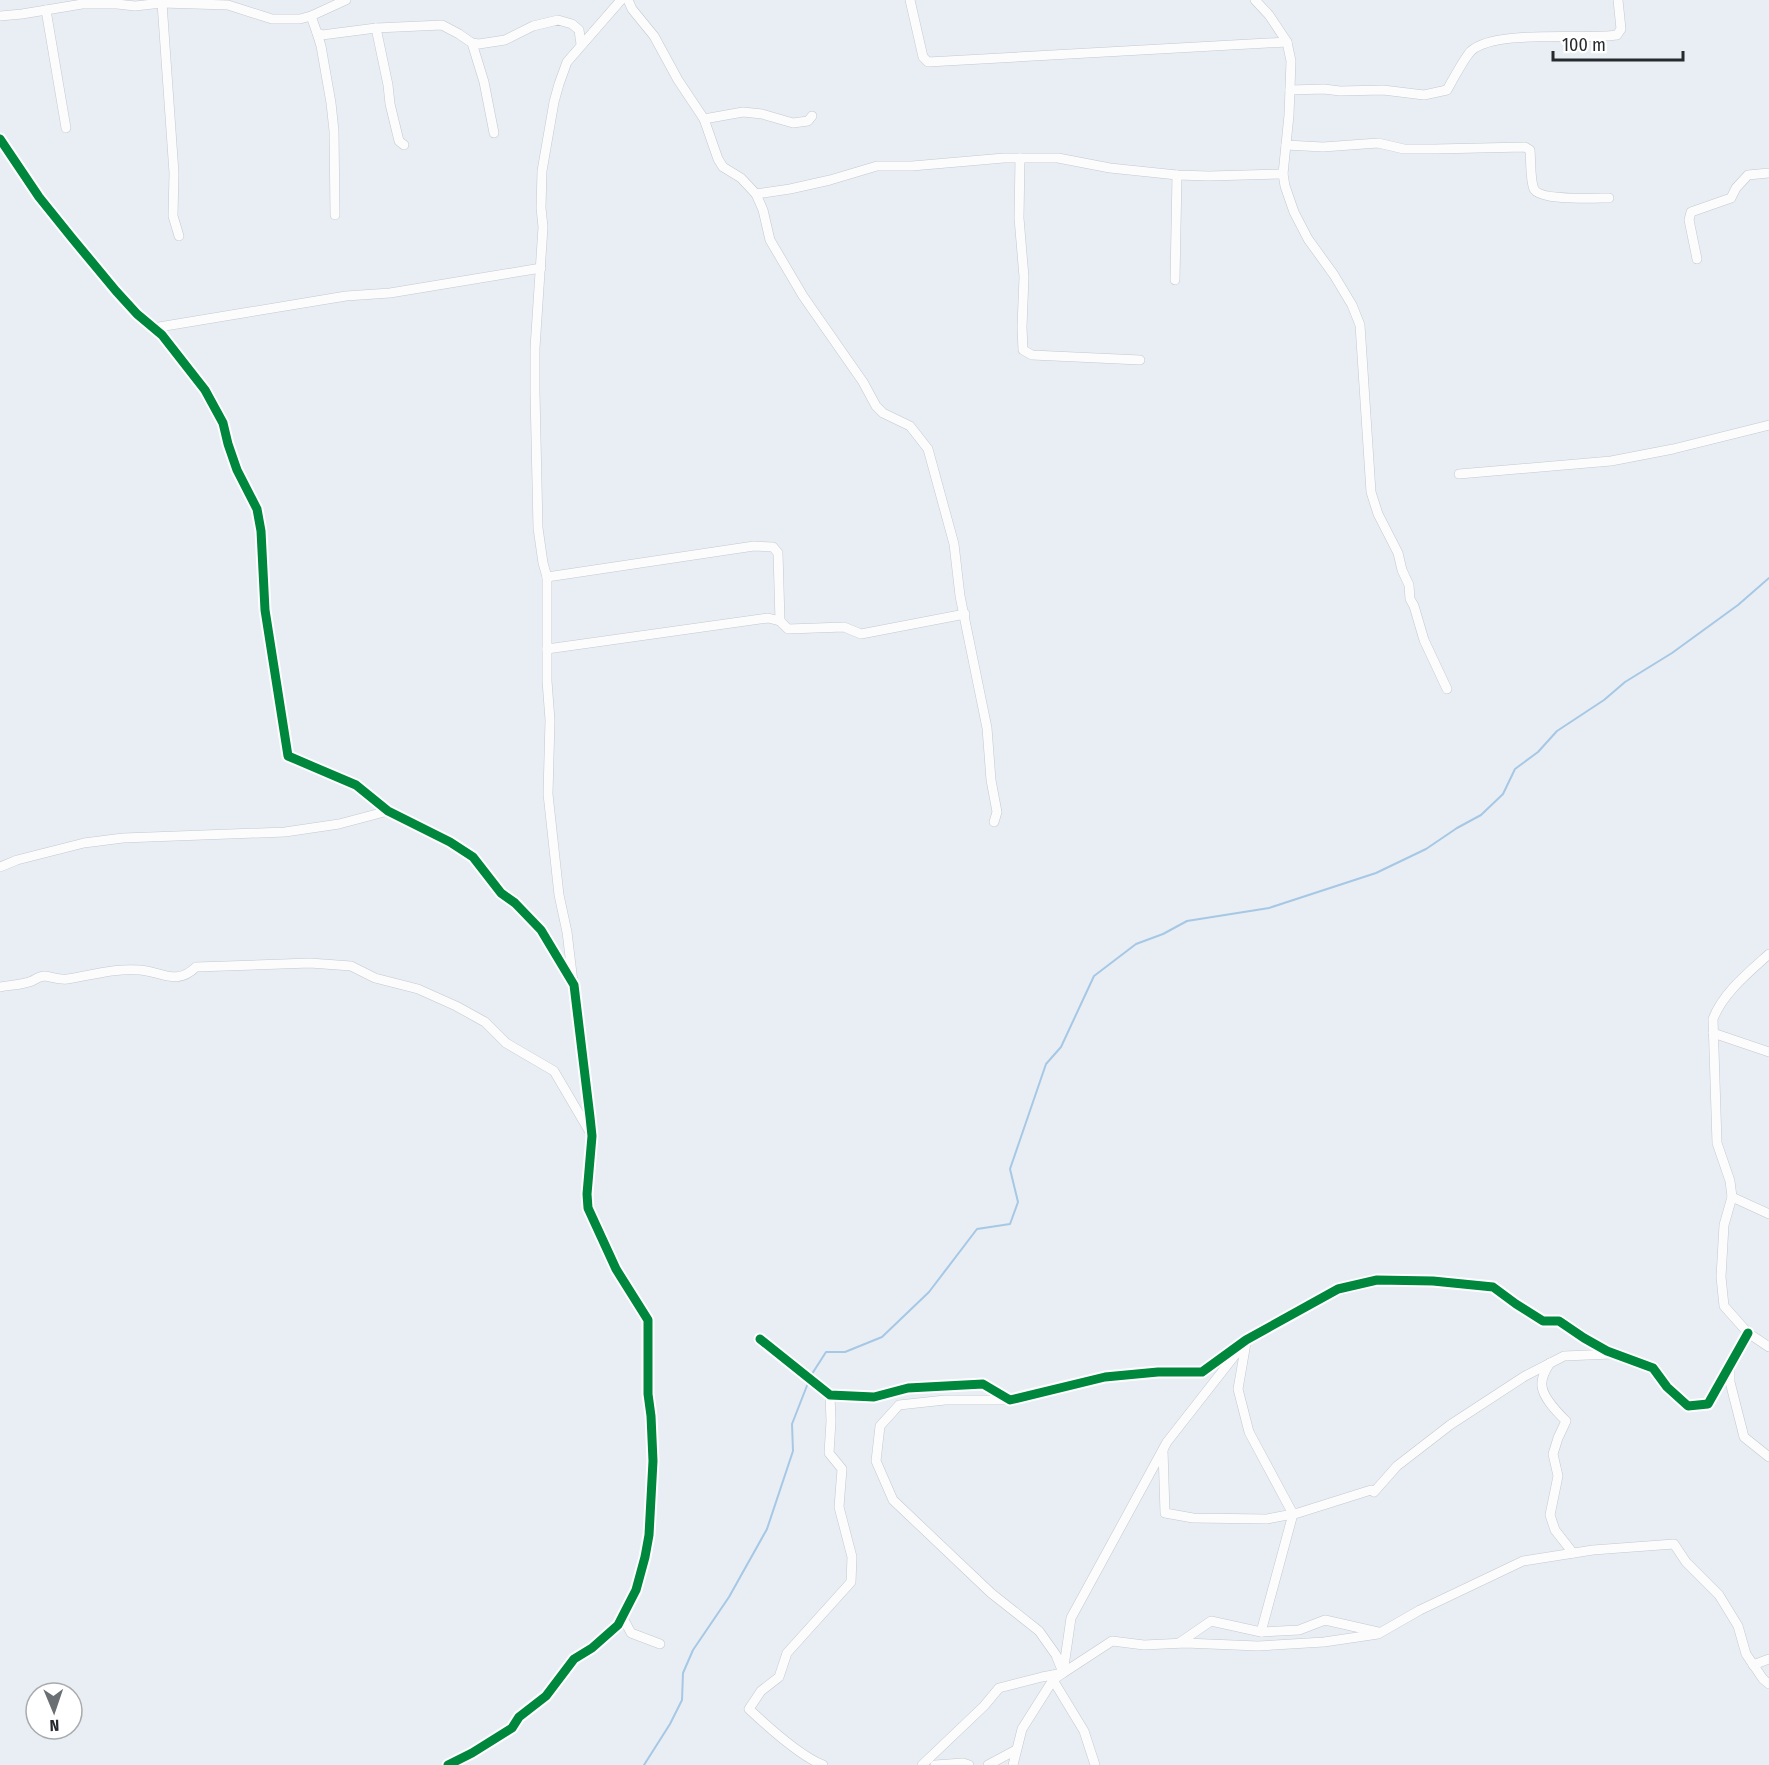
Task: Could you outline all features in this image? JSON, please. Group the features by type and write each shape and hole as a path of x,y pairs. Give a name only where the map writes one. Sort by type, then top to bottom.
{"street":[{"path":"0,16 82,4 135,6 162,3 228,5 272,19 300,19 346,0"},
{"path":"448,1765 512,1728 519,1717 546,1696 574,1659 592,1648 618,1625 636,1590 649,1535 653,1461 648,1394 648,1320 616,1269 588,1208 592,1136 567,932 559,895 548,794 550,720 547,681 547,577 538,528 535,393 535,348 543,227 540,182 545,144 559,84 567,62 621,0"},
{"path":"628,0 632,9 654,36 678,80 704,118 723,167 741,178 756,194 763,210 770,240 803,296 863,382 876,406 883,413 909,426 928,449 954,544 956,572 987,728 991,780 997,812 994,822"},
{"path":"910,0 923,57 928,62 1287,42"},
{"path":"1255,0 1269,15 1287,42 1291,61 1283,174 1285,186 1294,212 1308,239 1352,305 1360,326 1371,492 1378,513 1398,553 1424,640 1447,689"},
{"path":"1290,90 1383,90 1424,95 1446,90 1471,51 1487,43 1525,37 1617,35 1621,29 1618,0"},
{"path":"162,3 174,173 173,216 179,236"},
{"path":"46,10 66,128"},
{"path":"311,16 321,46 333,122 335,215"},
{"path":"472,43 505,40 534,26 558,20 572,24 579,30 581,44"},
{"path":"317,33 442,25 459,34 472,43 484,82 494,133"},
{"path":"376,28 390,104 399,141 404,145"},
{"path":"704,118 743,112 762,114 793,123 808,121 812,116"},
{"path":"0,139 39,197 116,291 162,335 205,390 223,423 237,470 257,509 261,531 265,609 288,756 356,785 388,811 450,842 473,857 501,893 515,903 541,930 574,985"},
{"path":"1286,145 1323,147 1378,143 1404,149 1525,147 1530,150 1534,188 1538,194 1550,197 1609,198"},
{"path":"1020,158 1019,218 1024,277 1023,350 1032,355 1140,360"},
{"path":"756,194 820,182 877,166 912,166 982,159 1058,158 1110,168 1177,175 1283,174"},
{"path":"1697,259 1689,220 1691,212 1731,198 1736,188 1748,175 1769,173"},
{"path":"1175,280 1177,175"},
{"path":"153,328 346,296 390,293 541,268"},
{"path":"1459,474 1611,461 1673,449 1769,425"},
{"path":"547,577 754,546 773,548 778,553 780,621"},
{"path":"547,649 768,618 780,621 788,629 844,627 861,634 965,614"},
{"path":"0,867 17,860 84,843 123,838 167,838 215,834 258,835 339,824 388,811"},
{"path":"1769,954 1718,1005 1713,1019 1717,1143 1730,1181 1732,1197 1724,1226 1720,1277 1724,1306 1748,1333 1769,1347"},
{"path":"0,987 33,981 39,977 65,979 116,969 153,972 178,978 189,974 196,967 310,963 351,966 375,978 418,989 485,1022 506,1043 554,1071 592,1136"},
{"path":"1713,1033 1769,1052"},
{"path":"1732,1197 1769,1214"},
{"path":"1063,1673 1056,1654 1039,1631 991,1593 893,1500 876,1461 880,1426 899,1405 945,1400 1010,1400 1105,1377 1158,1372 1202,1372 1246,1340 1338,1289 1377,1280 1433,1281 1493,1287 1543,1321 1560,1321 1584,1338 1614,1354 1653,1368 1667,1387 1688,1406 1708,1404 1748,1333"},
{"path":"760,1339 830,1395 874,1397 908,1388 983,1384 1010,1400"},
{"path":"1063,1673 1071,1618 1162,1450 1246,1340"},
{"path":"1246,1340 1238,1389 1249,1432 1293,1514 1261,1632"},
{"path":"1162,1450 1165,1513 1193,1518 1267,1519 1293,1514 1371,1490 1374,1492 1397,1466 1450,1425 1525,1376 1564,1356 1614,1354"},
{"path":"1550,1363 1542,1386 1550,1403 1566,1421 1553,1454 1558,1476 1550,1515 1555,1530 1573,1553"},
{"path":"1730,1364 1730,1382 1744,1437 1769,1457"},
{"path":"823,1765 813,1761 749,1709 761,1691 779,1677 787,1653 851,1582 852,1557 839,1507 842,1469 829,1453 830,1395"},
{"path":"1013,1765 1022,1729 1053,1680 1112,1641 1144,1645 1179,1643 1258,1646 1324,1642 1380,1632 1420,1610 1523,1561 1593,1550 1674,1544 1686,1562 1719,1595 1738,1626 1746,1654 1769,1684"},
{"path":"622,1616 631,1633 660,1644"},
{"path":"1179,1643 1211,1621 1261,1632 1299,1630 1325,1620 1380,1632"},
{"path":"1753,1665 1769,1659"},
{"path":"922,1765 984,1706 999,1688 1063,1673"},
{"path":"1053,1680 1084,1731 1095,1765"},
{"path":"988,1765 1016,1750"},
{"path":"935,1765 963,1763 969,1765"}],"waterway":[{"path":"810,1377 826,1352 845,1352 882,1337 929,1292 977,1229 1010,1224 1018,1202 1010,1169 1046,1064 1061,1047 1094,976 1136,944 1163,934 1187,921 1269,908 1376,873 1426,849 1481,815 1503,794 1515,769 1538,752 1557,731 1604,700 1625,682 1672,653 1738,605 1769,578"},
{"path":"644,1765 682,1700 683,1673 693,1650 729,1597 767,1529 793,1451 792,1424 808,1383"}],"cycle path":[{"path":"0,139 39,197 72,238 137,314 162,335 205,390 223,423 237,470 257,509 261,531 265,610 288,756 356,785 388,811 450,842 473,857 501,893 515,903 541,930 574,985 592,1136 588,1208 616,1269 648,1320 648,1394 653,1461 649,1535 636,1590 618,1625 592,1648 574,1659 546,1696 519,1717 512,1728 448,1765"},
{"path":"760,1339 830,1395 874,1397 908,1388 983,1384 1010,1400 1105,1377 1158,1372 1202,1372 1246,1340 1338,1289 1377,1280 1433,1281 1493,1287 1543,1321 1559,1321 1607,1351 1653,1368 1667,1387 1688,1406 1708,1404 1748,1333"}]}
